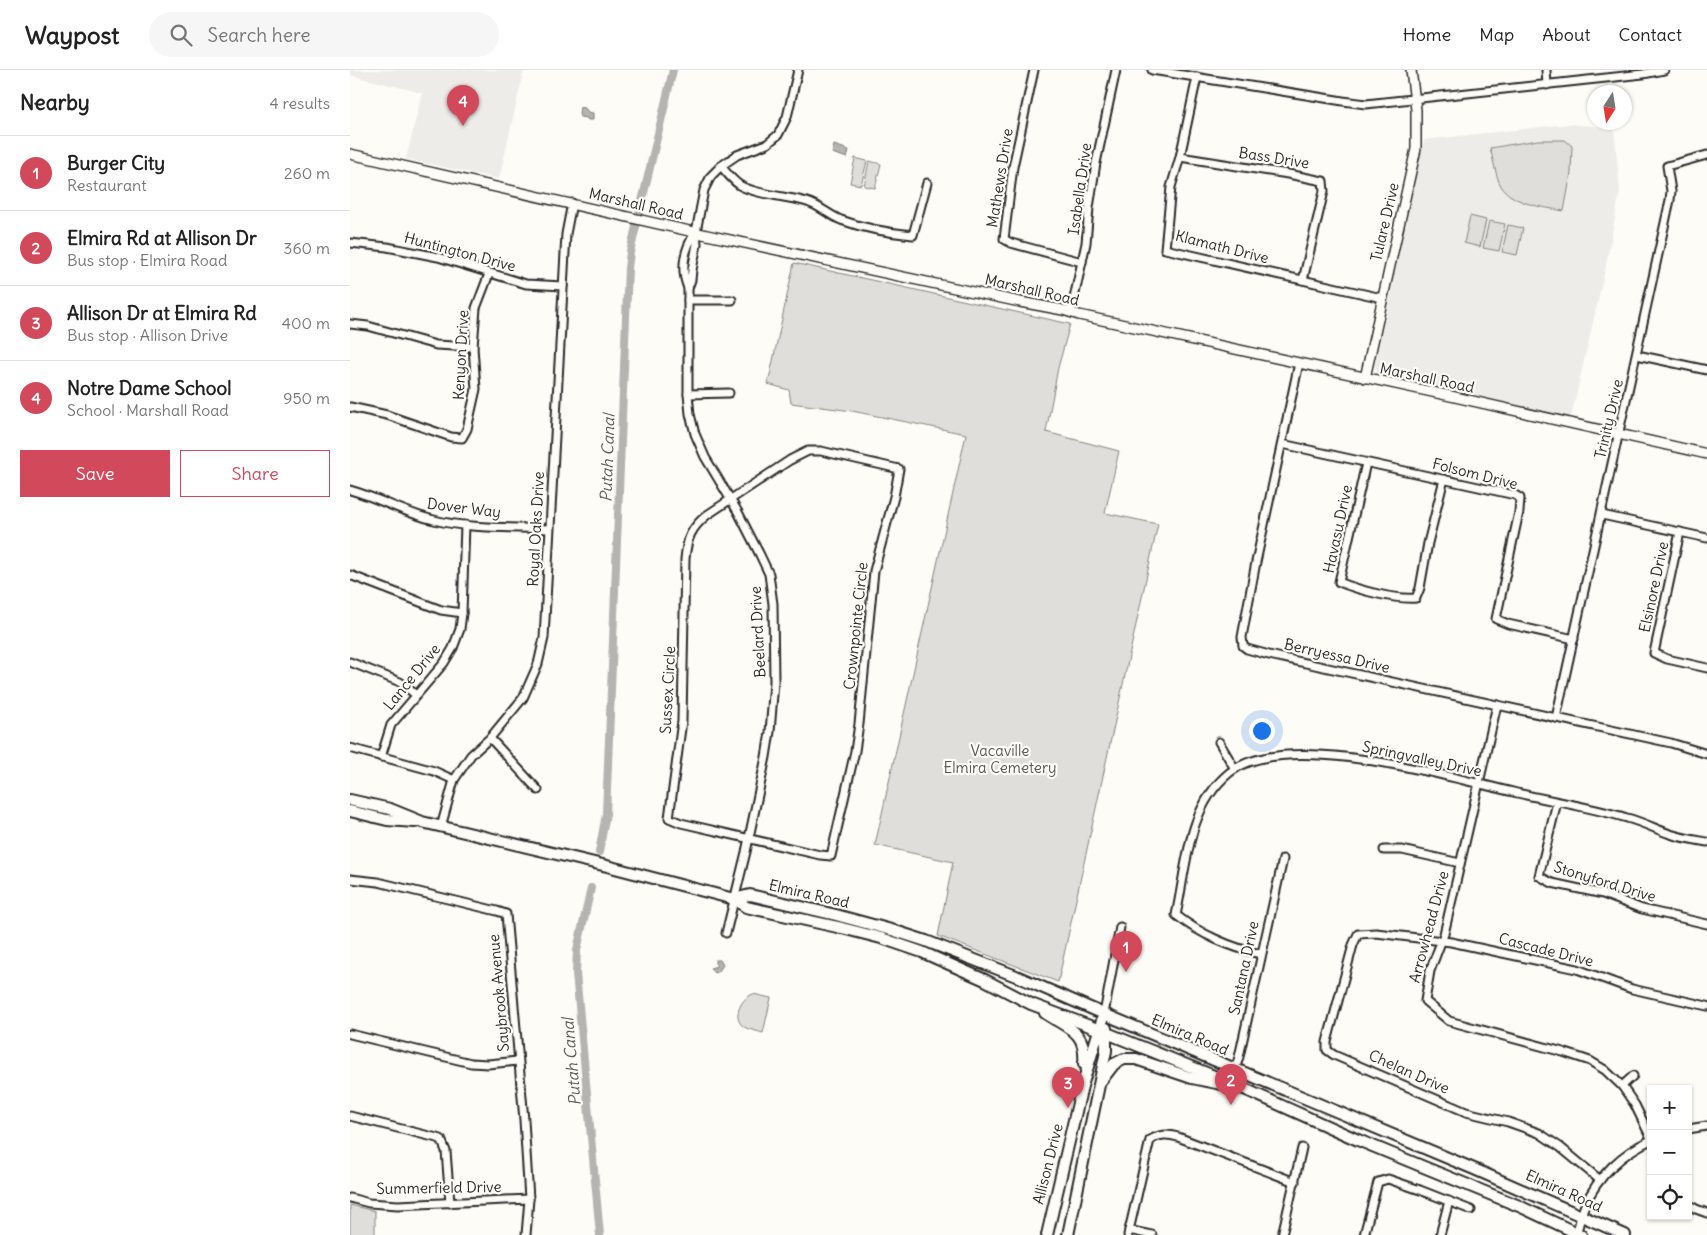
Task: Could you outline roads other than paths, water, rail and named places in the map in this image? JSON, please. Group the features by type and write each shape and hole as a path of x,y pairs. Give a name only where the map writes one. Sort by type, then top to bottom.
{"main road":[{"name":"Elmira Road","path":"350,800 390,809 422,822"},
{"name":"Elmira Road","path":"350,812 392,821 422,822 607,866 734,899 746,907 842,928 881,938 922,952 985,980 1032,1004 1235,1086 1358,1140 1519,1206 1578,1234"},
{"name":"Elmira Road","path":"734,899 750,895 866,923 926,941 1016,976 1582,1215 1625,1235"},
{"path":"1032,1004 1071,1029 1082,1041 1084,1056 1082,1086"},
{"name":"Allison Drive","path":"1068,1235 1106,1051 1103,1032 1104,1014"},
{"name":"Allison Drive","path":"1047,1235 1082,1086 1103,1032"},
{"path":"1099,1083 1114,1064 1124,1059 1136,1059 1192,1078 1235,1086"}],"street":[{"name":"Beelard Drive","path":"726,933 766,757 771,724 774,682 773,604 769,574 749,533 705,458 695,434 688,394 688,288 697,244 696,232 704,190 711,176 737,155 767,144 778,136 787,117 798,70"},
{"name":"Mathews Drive","path":"1034,70 1013,166 1004,239 1012,243 1082,262"},
{"name":"Isabella Drive","path":"1071,312 1086,243 1096,163 1116,70"},
{"path":"1152,70 1355,103 1376,103 1547,85 1664,70"},
{"name":"Tulare Drive","path":"1365,378 1416,149 1415,99 1411,70"},
{"path":"1546,70 1547,85"},
{"name":"Klamath Drive","path":"1196,77 1180,157 1171,187 1165,249 1382,298"},
{"name":"Marshall Road","path":"350,154 1707,454"},
{"name":"Trinity Drive","path":"1556,718 1670,200 1671,191 1667,166 1707,155"},
{"name":"Bass Drive","path":"1180,157 1323,181 1324,191 1303,280"},
{"path":"721,166 741,186 750,190 807,202 852,224 913,235 927,184"},
{"name":"Royal Oaks Drive","path":"441,826 454,780 472,755 490,738 522,698 538,664 544,638 566,234 572,203"},
{"name":"Huntington Drive","path":"350,243 387,247 438,257 526,284 563,286"},
{"name":"Kenyon Drive","path":"350,407 387,415 451,437 462,438 467,429 476,389 473,347 476,308 489,274"},
{"path":"688,300 732,300"},
{"path":"350,324 368,326 436,345 455,348 473,347"},
{"path":"1637,355 1707,370"},
{"name":"Berryessa Drive","path":"1299,363 1256,562 1242,637 1243,646 1247,649 1269,655 1671,743 1707,754"},
{"path":"688,394 729,393"},
{"name":"Folsom Drive","path":"1282,444 1515,495 1520,498 1519,512 1496,619 1508,624 1574,639"},
{"name":"Crownpointe Circle","path":"730,500 790,460 808,451 821,451 899,469 894,497 874,571 858,733 831,856 820,856 748,839"},
{"name":"Havasu Drive","path":"1366,463 1340,582 1352,587 1406,599 1416,598 1418,593 1444,479"},
{"name":"Dover Way","path":"350,490 435,521 465,525 549,529"},
{"name":"Sussex Circle","path":"730,500 696,524 686,546 682,721 669,818 748,839"},
{"path":"1602,515 1707,538"},
{"name":"Lance Drive","path":"381,757 391,725 444,663 453,648 460,629 465,525"},
{"name":"Elsinore Drive","path":"1680,532 1654,653 1667,659 1707,668"},
{"path":"350,575 441,610 462,612"},
{"path":"350,662 400,682 416,695"},
{"name":"Arrowhead Drive","path":"1496,705 1442,942 1430,971 1426,1001 1449,1021 1590,1060 1605,1070 1622,1086 1647,1131"},
{"path":"490,738 538,790"},
{"path":"1220,742 1235,769"},
{"path":"350,748 434,771 454,780"},
{"name":"Springvalley Drive","path":"1261,954 1223,942 1187,924 1176,915 1192,832 1201,808 1210,794 1229,773 1251,761 1273,756 1299,754 1387,763 1627,818 1672,834 1707,842"},
{"name":"Stonyford Drive","path":"1557,802 1539,876 1552,883 1603,894 1642,909 1707,924"},
{"path":"1384,850 1402,850 1460,863"},
{"name":"Santana Drive","path":"1235,1086 1236,1070 1283,859"},
{"name":"Saybrook Avenue","path":"350,879 378,882 497,910 506,914 529,1200 526,1235"},
{"name":"Allison Drive","path":"1104,1014 1120,926"},
{"name":"Chelan Drive","path":"1376,934 1358,934 1353,945 1327,1042 1328,1050 1334,1055 1466,1112 1508,1122 1539,1134 1560,1147 1600,1180"},
{"name":"Cascade Drive","path":"1376,934 1452,942 1577,969 1632,989 1707,1006"},
{"path":"350,1034 471,1063 518,1062"},
{"path":"1622,1086 1634,1076"},
{"path":"350,1116 440,1139 446,1151 450,1203"},
{"path":"1692,1128 1707,1126"},
{"path":"1152,1235 1129,1233 1150,1140 1158,1135 1169,1134 1178,1136 1295,1182"},
{"path":"1578,1234 1587,1200 1600,1180 1621,1159 1647,1141"},
{"path":"1282,1235 1302,1148"},
{"path":"1364,1235 1378,1182 1382,1180 1388,1179 1471,1210"},
{"name":"Summerfield Drive","path":"350,1198 386,1205 529,1200"},
{"path":"1440,1235 1449,1201"},
{"path":"1692,1207 1707,1213"}],"waterway":[{"name":"Putah Canal","path":"599,852 606,814 628,268 630,252 673,70"},
{"name":"Putah Canal","path":"591,888 577,950 576,973 600,1235"}],"place":[{"name":"Notre Dame School","path":"463,126"},
{"name":"Burger City","path":"1126,972"},
{"name":"Elmira Rd at Allison Dr","path":"1231,1105"},
{"name":"Allison Dr at Elmira Rd","path":"1068,1108"}],"park label":[{"name":"Vacaville Elmira Cemetery","path":"1000,760"}]}
